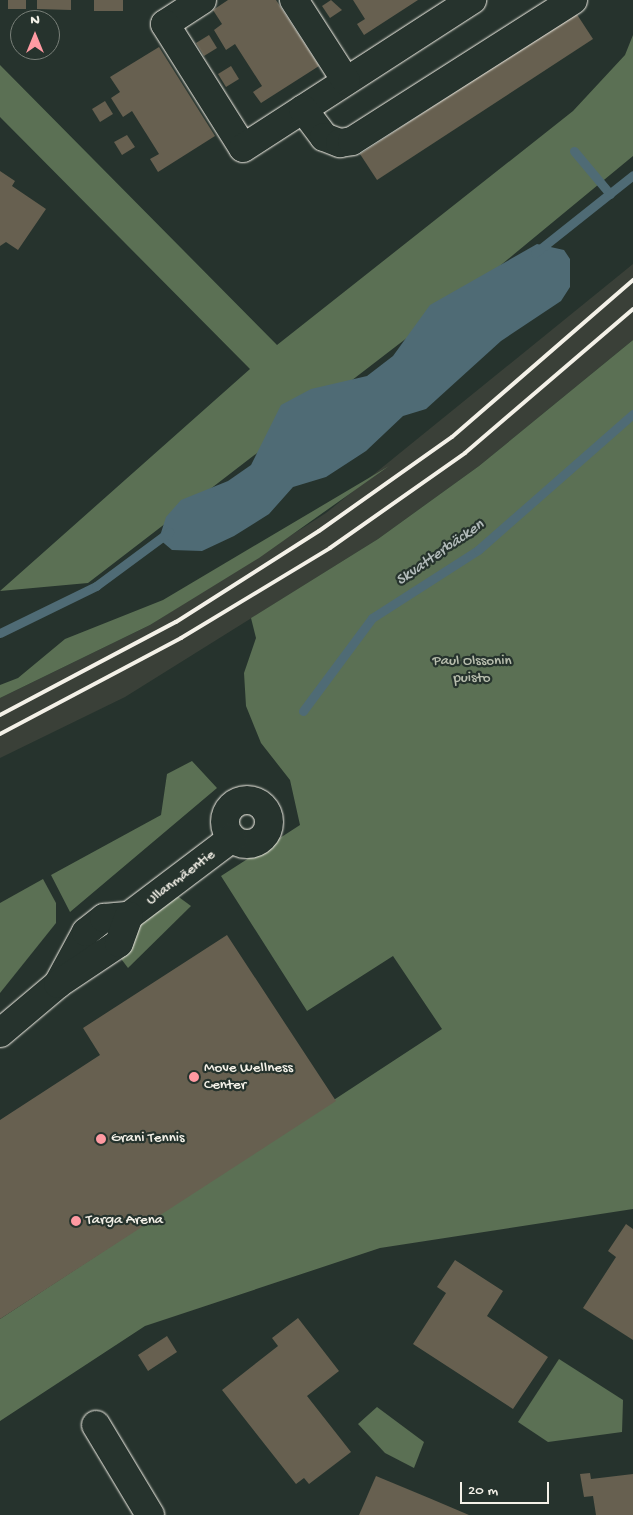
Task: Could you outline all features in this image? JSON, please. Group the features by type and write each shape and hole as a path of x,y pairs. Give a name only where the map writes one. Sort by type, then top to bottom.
{"street":[{"path":"202,0 165,24 243,148 346,81 444,8 472,0"},
{"path":"294,0 346,81"},
{"path":"303,109 324,137 340,143 352,141 573,0"},
{"name":"Ullanmäentie","path":"0,1033 58,984 86,932 104,918 129,916 232,838 247,844 262,838 269,824 269,801"},
{"path":"96,1425 150,1515"}],"shaded area":[{"path":"633,264 633,340 479,466 378,539 125,697 0,758 0,698 150,625 326,513"}],"green space":[{"path":"633,35 633,156 490,274 88,583 0,591 250,369 0,117 0,65 277,345 573,111 625,55"},
{"name":"Paul Olssonin puisto","path":"633,340 633,1209 380,1248 145,1326 0,1421 0,1319 442,1029 393,956 307,1011 221,876 300,825 290,780 261,743 246,706 244,673 256,638 251,618 378,539 479,466"},
{"path":"389,466 259,558 150,625 0,698 0,685 18,678 65,639 163,600"},
{"path":"192,761 217,788 70,912 51,875 161,815 167,774"},
{"path":"43,879 56,903 56,923 0,993 0,903"},
{"path":"176,895 191,906 128,968 119,956 129,935 158,902"},
{"path":"559,1359 623,1400 622,1432 548,1442 518,1422"},
{"path":"377,1407 424,1442 414,1468 385,1453 358,1424"}],"water":[{"path":"537,244 564,250 570,259 570,287 561,301 501,341 426,409 403,416 366,451 326,477 293,487 269,514 234,536 202,551 172,550 159,539 166,517 181,500 228,481 251,465 281,405 311,389 367,376 393,356 430,305"}],"building":[{"path":"8,0 26,0 26,9 8,9"},
{"path":"37,0 71,0 71,10 37,9"},
{"path":"94,0 123,0 123,11 94,11"},
{"path":"228,0 276,0 319,66 261,103 253,92 262,86 235,44 226,50 214,30 222,24 213,10"},
{"path":"331,0 342,10 330,18 322,6"},
{"path":"353,0 418,0 364,35 357,24 365,19"},
{"path":"576,13 593,39 377,180 360,154"},
{"path":"209,35 217,48 204,56 196,43"},
{"path":"159,47 215,136 158,172 150,159 159,154 132,111 123,117 111,98 120,92 110,77"},
{"path":"231,66 239,79 226,87 218,74"},
{"path":"105,101 113,114 100,122 92,109"},
{"path":"127,135 135,147 122,155 114,142"},
{"path":"0,171 15,181 12,186 46,209 18,250 6,242 0,246"},
{"name":"Targa Arena","path":"227,935 336,1101 0,1319 0,1120 100,1055 83,1028"},
{"path":"626,1224 633,1229 633,1340 583,1308 616,1257 608,1251"},
{"path":"455,1260 503,1291 487,1316 548,1357 513,1409 413,1344 446,1293 437,1287"},
{"path":"298,1318 339,1371 307,1396 351,1452 309,1484 304,1478 296,1484 222,1390 278,1346 272,1338"},
{"path":"167,1336 177,1352 148,1371 138,1355"},
{"path":"590,1473 591,1479 633,1474 633,1515 596,1515 593,1496 584,1497 580,1474"},
{"path":"376,1476 429,1498 469,1515 359,1515"}],"waterway":[{"path":"574,151 610,194"},
{"path":"535,253 633,175"},
{"name":"Skvatterbäcken","path":"303,711 372,618 478,550 633,414"},
{"path":"0,633 96,586 169,532"}],"railway":[{"path":"0,715 176,622 319,531 452,437 633,280"},
{"path":"0,734 181,638 330,548 465,453 633,309"}],"place":[{"name":"Move Wellness Center","path":"194,1077"},
{"name":"Grani Tennis","path":"101,1139"},
{"name":"Targa Arena","path":"76,1221"}]}
